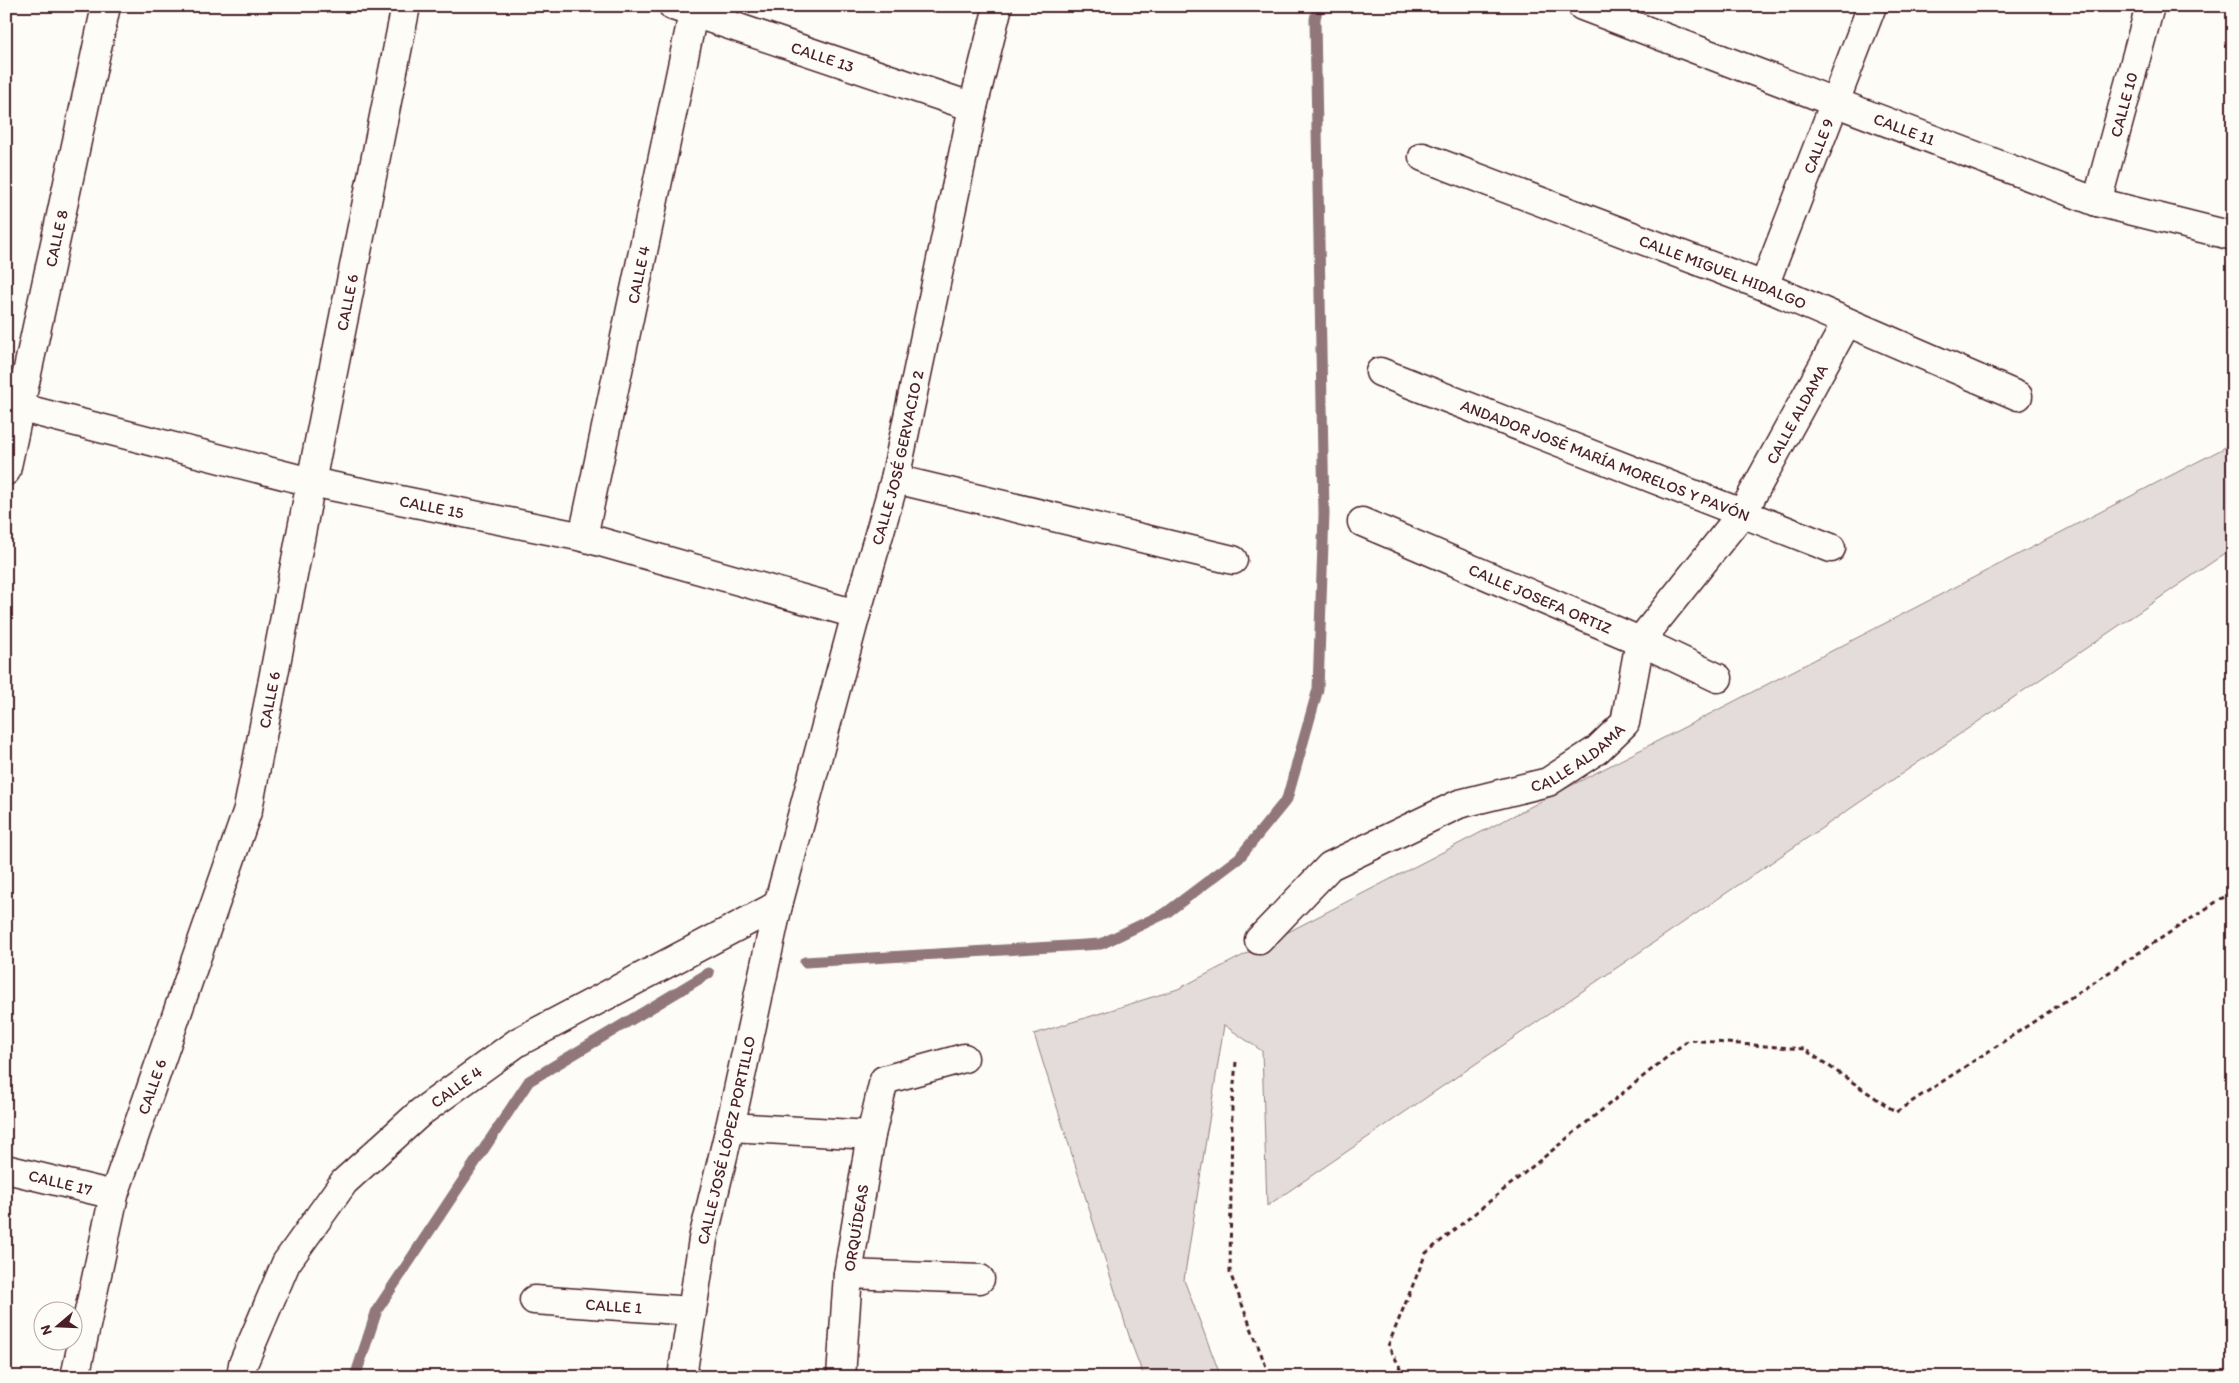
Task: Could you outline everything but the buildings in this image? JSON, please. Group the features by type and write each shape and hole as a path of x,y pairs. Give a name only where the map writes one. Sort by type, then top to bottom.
{"street":[{"name":"CALLE 8","path":"6,470 14,405 106,6"},
{"name":"CALLE 6","path":"75,1377 114,1195 248,809 406,6"},
{"name":"CALLE JOSÉ GERVACIO 2","path":"778,905 856,614 895,479 973,106 998,6"},
{"name":"CALLE 11","path":"1582,6 2097,202 2233,236"},
{"name":"CALLE 9","path":"1764,286 1872,6"},
{"name":"CALLE 10","path":"2097,202 2150,6"},
{"name":"CALLE 13","path":"683,10 973,106"},
{"name":"CALLE 4","path":"583,537 683,10"},
{"name":"CALLE MIGUEL HIDALGO","path":"1423,157 1764,286 2018,396"},
{"name":"CALLE ALDAMA","path":"1259,940 1330,866 1459,804 1548,782 1597,750 1624,723 1640,641 1743,512 1847,322"},
{"name":"ANDADOR JOSÉ MARÍA MORELOS Y PAVÓN","path":"1380,372 1743,512 1831,548"},
{"name":"CALLE 15","path":"14,405 311,482 583,537 856,614"},
{"path":"895,479 1233,560"},
{"name":"CALLE JOSEFA ORTIZ","path":"1362,522 1640,641 1718,678"},
{"name":"CALLE 4","path":"241,1377 243,1364 286,1263 344,1182 421,1112 518,1042 778,905"},
{"name":"CALLE JOSÉ LÓPEZ PORTILLO","path":"682,1377 703,1239 730,1128 778,905"},
{"name":"ORQUÍDEAS","path":"841,1377 848,1274 871,1135 884,1080 964,1058"},
{"path":"730,1128 871,1135"},
{"name":"CALLE 17","path":"6,1169 114,1195"},
{"path":"848,1274 980,1279"},
{"name":"CALLE 1","path":"534,1300 692,1311"}],"path":[{"path":"1406,1377 1388,1346 1426,1253 1688,1040 1804,1049 1896,1112 2233,891"},
{"path":"1236,1062 1232,1107 1230,1273 1270,1377"}],"shaded area":[{"path":"2233,430 2233,548 1267,1206 1262,1051 1224,1025 1184,1280 1221,1377 1144,1377 1132,1345 1034,1034 1178,989 2224,448"}],"waterway":[{"path":"805,962 1101,944 1166,913 1239,858 1287,799 1318,689 1324,514 1315,19 1318,6"},
{"path":"355,1377 377,1310 529,1081 709,973"}]}
